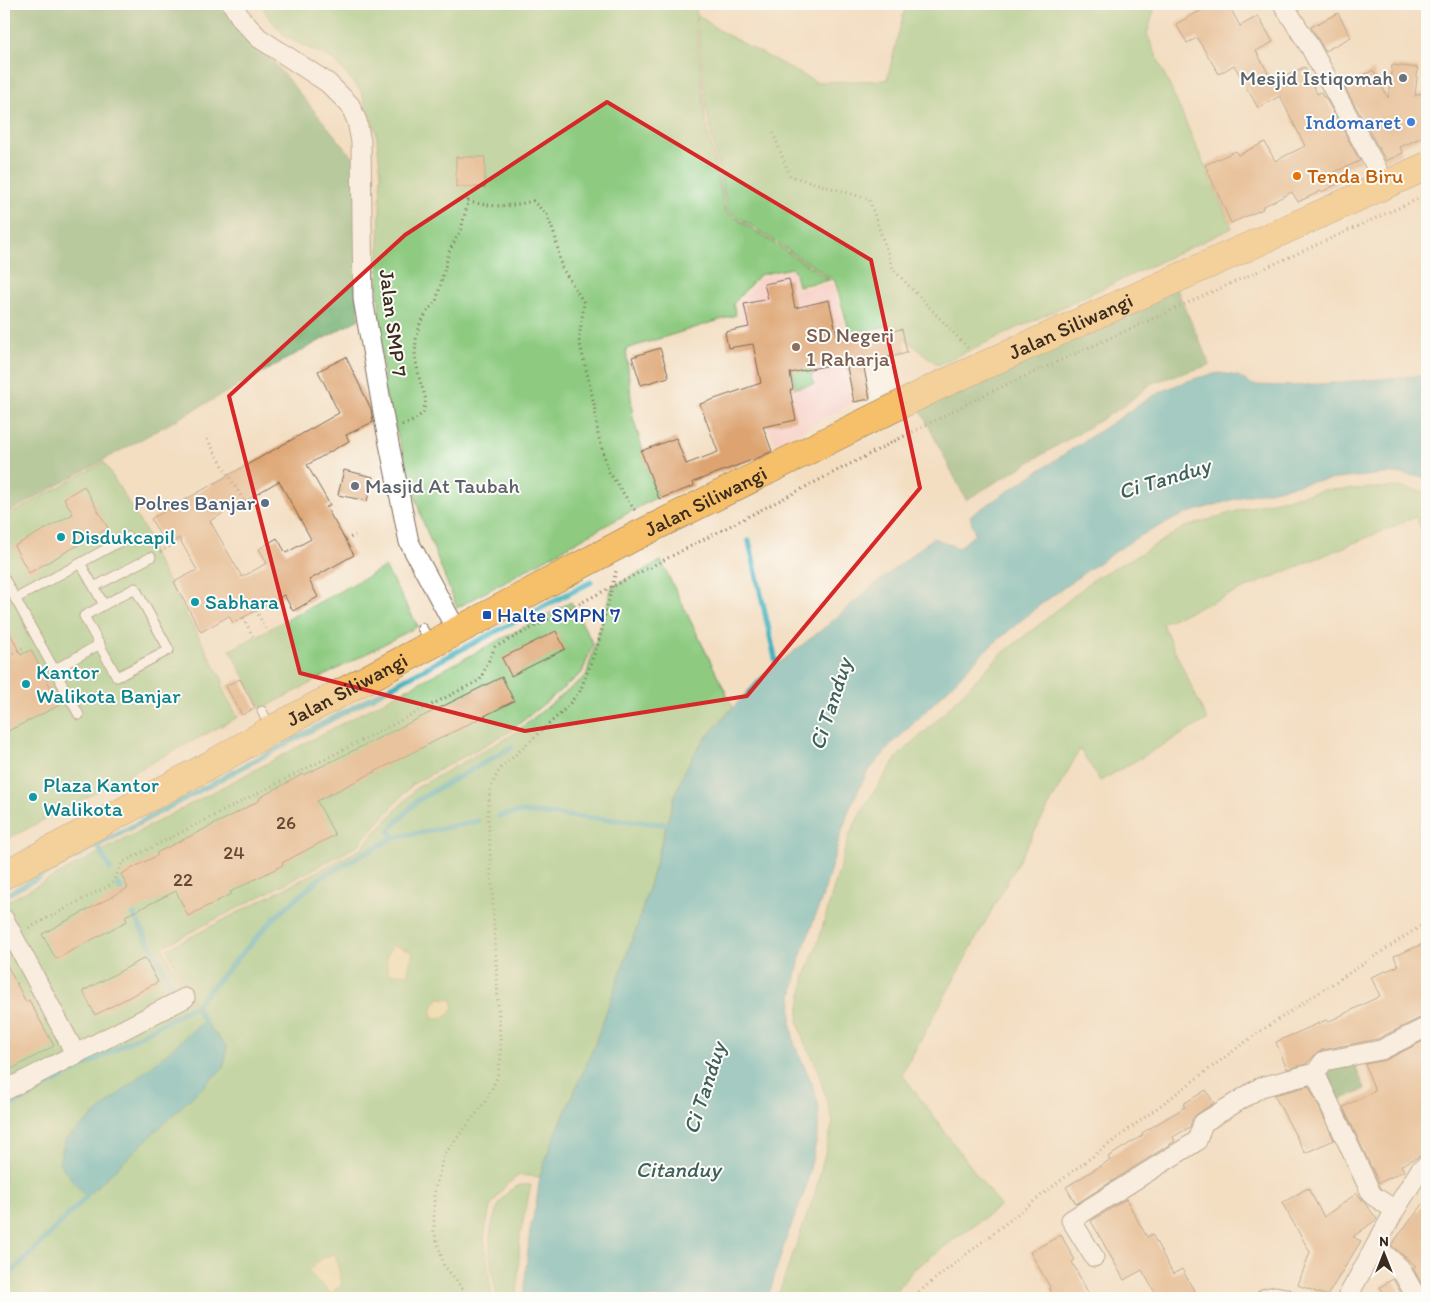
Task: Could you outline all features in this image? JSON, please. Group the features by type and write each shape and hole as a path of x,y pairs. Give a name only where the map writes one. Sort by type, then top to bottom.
{"highway":[{"name":"Jalan Siliwangi","path":"4,875 212,764 267,720 427,636 458,631 635,538 911,400 1427,166"}],"street":[{"name":"Jalan SMP 7","path":"232,4 242,20 259,38 328,83 350,105 357,121 361,142 363,299 385,424 409,542 458,631"},
{"path":"1284,4 1310,46 1386,185"},
{"path":"4,919 76,1054"},
{"path":"4,1091 185,998"},
{"path":"1094,1257 1071,1220 1197,1141 1202,1123 1261,1087 1315,1073 1324,1061 1381,1050 1427,1027"},
{"path":"1315,1073 1372,1194 1395,1210"},
{"path":"1347,1298 1395,1210 1420,1170 1427,1165"},
{"path":"1376,1246 1400,1268 1417,1298"},
{"path":"1266,1298 1275,1296 1285,1298"}],"lane":[{"path":"15,599 128,538"},
{"path":"94,587 151,557"},
{"path":"80,563 104,605"},
{"path":"4,578 79,715"},
{"path":"135,588 169,650 117,678 84,616 104,605 135,588"},
{"path":"54,670 100,644"}],"path":[{"path":"773,133 790,176 869,199 893,268 970,350 978,368"},
{"path":"385,424 395,427 413,422 423,413 426,400 414,357 420,324 429,309 436,302 449,252 461,229 468,202 467,193"},
{"path":"14,936 112,884 123,862 480,680 495,647 986,394 1427,195"},
{"path":"466,1298 464,1291 444,1264 436,1240 434,1232 434,1193 444,1155 486,1101 497,1078 501,1057 488,815 490,789 500,770 565,709 580,691 598,644 612,587 635,538 630,503 609,472 598,435 594,402 579,340 584,303 561,266 556,239 546,215 533,201 496,206 468,202"},
{"path":"207,439 245,504"},
{"path":"346,540 355,535"},
{"path":"151,557 178,542"},
{"path":"256,610 266,629"},
{"path":"243,618 253,636"},
{"path":"4,658 38,640"},
{"path":"911,1298 1040,1196 1256,1034 1427,922"}],"highlighted area":[{"path":"607,102 871,260 920,488 747,696 525,731 300,673 229,396 405,235"}],"shaded area":[{"name":"SD Negeri 1 Raharja","path":"792,271 796,290 832,283 843,322 838,330 845,364 843,367 852,404 776,444 769,430 746,325 743,323 739,305 760,278"}],"green space":[{"path":"4,4 225,4 357,162 359,319 4,515"},
{"path":"262,4 698,4 695,15 705,116 725,211 830,280 798,286 794,270 791,268 759,275 733,304 736,315 626,349 633,418 657,497 457,608 422,519 384,389 378,285 381,174 376,131 361,92 334,60 286,37 266,14"},
{"path":"906,4 1156,4 1147,34 1232,228 938,365 889,326 850,333 835,281 727,210 706,106 697,14 720,31 816,82 887,80"},
{"path":"1176,287 1210,365 1152,383 1124,406 966,500 919,407"},
{"path":"798,310 814,384 795,388 780,314"},
{"path":"104,462 153,544 152,552 223,681 222,688 238,717 4,841 4,518"},
{"path":"1397,487 1427,492 1427,543 1416,517 1162,623 1207,720 1100,781 1080,749 902,1074 1000,1206 914,1269 890,1298 777,1298 815,1193 833,1122 816,1065 804,1042 798,1020 804,979 819,939 849,836 863,808 898,756 927,730 998,657 1095,578 1185,527 1250,507 1325,490"},
{"path":"661,561 733,707 703,741 686,768 675,795 638,924 593,1049 550,1147 540,1177 519,1175 505,1186 490,1207 484,1237 492,1298 4,1298 4,1109 195,1007 167,949 359,850 416,788 512,735 586,676 612,587"},
{"path":"385,567 418,626 262,709 230,650"},
{"path":"571,602 593,644 582,673 509,732 413,784 356,847 162,947 192,1005 4,1107 4,903"},
{"path":"1353,1061 1365,1089 1339,1100 1327,1072"},
{"path":"520,1185 531,1185 520,1235 517,1298 497,1298 490,1257 491,1230 499,1204 508,1192"}],"sand":[{"path":"393,945 413,952 407,974 388,974 386,958"},
{"path":"439,998 452,999 454,1009 446,1017 432,1018 432,1007"},
{"path":"335,1253 342,1284 331,1294 308,1271 321,1259"}],"water":[{"name":"Citanduy","path":"1220,373 1238,376 1253,385 1293,386 1427,375 1427,478 1394,473 1309,482 1242,497 1185,514 1136,538 1088,570 1040,605 987,649 891,745 867,773 851,805 841,834 823,895 800,958 792,997 791,1025 795,1046 812,1083 819,1106 818,1134 805,1191 785,1242 768,1298 523,1298 530,1230 540,1176 550,1147 593,1049 638,924 675,795 686,768 703,741 761,677 829,624 933,538 959,548 975,534 970,516 1151,397 1184,382"},
{"path":"204,1021 227,1047 224,1067 86,1197 59,1163 65,1140"}],"building":[{"path":"1213,4 1228,4 1240,26 1258,16 1273,42 1256,51 1273,82 1305,67 1317,94 1321,92 1323,97 1325,97 1360,161 1334,172 1339,183 1322,192 1298,202 1292,192 1262,207 1263,209 1231,223 1205,165 1236,151 1238,155 1265,142 1275,161 1305,146 1280,96 1258,108 1234,65 1219,74 1197,38 1187,43 1176,24"},
{"path":"1338,13 1351,37 1325,51 1311,27"},
{"path":"1392,65 1418,68 1415,96 1427,91 1427,135 1400,147 1403,153 1386,161 1344,86 1373,70 1388,98"},
{"path":"456,157 485,157 485,187 456,187"},
{"path":"789,279 795,308 829,300 837,336 856,332 857,338 902,329 907,353 863,363 870,399 854,402 846,362 790,373 793,389 790,390 796,420 763,427 772,451 693,482 694,486 659,499 641,451 676,438 686,464 718,452 700,404 761,383 753,344 728,348 725,332 749,327 744,304 768,299 764,284"},
{"path":"660,348 669,377 641,385 632,357"},
{"path":"346,357 371,409 373,422 346,435 349,441 307,465 330,505 326,507 354,555 309,580 318,597 293,611 284,595 233,623 229,616 201,632 174,582 197,570 179,538 166,546 151,519 339,413 318,371","holes":["279,481 311,539 286,553 277,538 259,549 267,563 242,577 210,521"]},
{"name":"Masjid At Taubah","path":"344,470 373,477 367,501 338,495"},
{"name":"Disdukcapil","path":"84,486 108,528 29,573 14,546 73,514 64,498"},
{"name":"Kantor Walikota Banjar","path":"4,621 21,655 31,650 60,705 4,733"},
{"path":"556,631 565,649 511,676 502,658"},
{"path":"502,677 514,701 317,801 335,835 188,916 176,891 125,916 127,921 56,959 42,934 128,888 121,874 158,855 156,853 260,800 259,798 303,774"},
{"path":"240,679 255,708 242,715 226,686"},
{"path":"1423,944 1427,955 1427,1016 1377,1039 1322,1050 1306,1064 1287,1069 1276,1042 1326,1020 1328,1022 1380,996 1371,977 1398,966 1394,956"},
{"path":"145,958 158,982 95,1015 83,991"},
{"path":"4,959 26,1002 29,1000 54,1046 4,1073"},
{"path":"1427,1039 1427,1153 1401,1165 1404,1171 1379,1183 1343,1107 1375,1091 1365,1064 1386,1060"},
{"path":"1309,1086 1334,1140 1305,1153 1274,1095"},
{"path":"1206,1090 1214,1103 1192,1119 1190,1127 1173,1137 1175,1141 1076,1204 1066,1187 1110,1160 1108,1157 1143,1135 1142,1133 1185,1107 1183,1104"},
{"path":"1308,1188 1324,1217 1357,1193 1377,1219 1353,1237 1361,1241 1327,1296 1298,1285 1310,1252 1282,1203"},
{"path":"1126,1199 1147,1237 1152,1234 1173,1274 1182,1269 1198,1298 1158,1298 1142,1270 1124,1280 1091,1221"},
{"path":"1427,1199 1427,1294 1413,1268 1416,1266 1391,1245"},
{"path":"1061,1235 1075,1260 1072,1262 1091,1298 1054,1298 1050,1287 1030,1252"},
{"path":"1393,1279 1404,1298 1387,1298 1380,1287"}],"waterway":[{"path":"749,541 779,670"},
{"path":"4,896 439,661 591,582"},
{"path":"393,838 389,830 418,800 512,747"},
{"path":"499,816 522,812 674,825"},
{"path":"4,1109 195,1006 275,917 320,878 393,838 478,821"},
{"path":"97,845 110,869"},
{"path":"118,884 125,898"},
{"path":"129,906 179,999"},
{"path":"195,1006 204,1021"},
{"path":"4,1280 86,1197"}],"place":[{"name":"Mesjid Istiqomah","path":"1403,78"},
{"name":"Indomaret","path":"1411,122"},
{"name":"Tenda Biru","path":"1297,176"},
{"name":"SD Negeri 1 Raharja","path":"796,347"},
{"name":"Masjid At Taubah","path":"355,486"},
{"name":"Polres Banjar","path":"265,503"},
{"name":"Disdukcapil","path":"61,537"},
{"name":"Sabhara","path":"195,602"},
{"name":"Halte SMPN 7","path":"487,615"},
{"name":"Kantor Walikota Banjar","path":"26,684"},
{"name":"Plaza Kantor Walikota","path":"33,797"}],"water label":[{"name":"Ci Tanduy","path":"1164,478"},
{"name":"Ci Tanduy","path":"830,704"},
{"name":"Ci Tanduy","path":"704,1088"}]}
